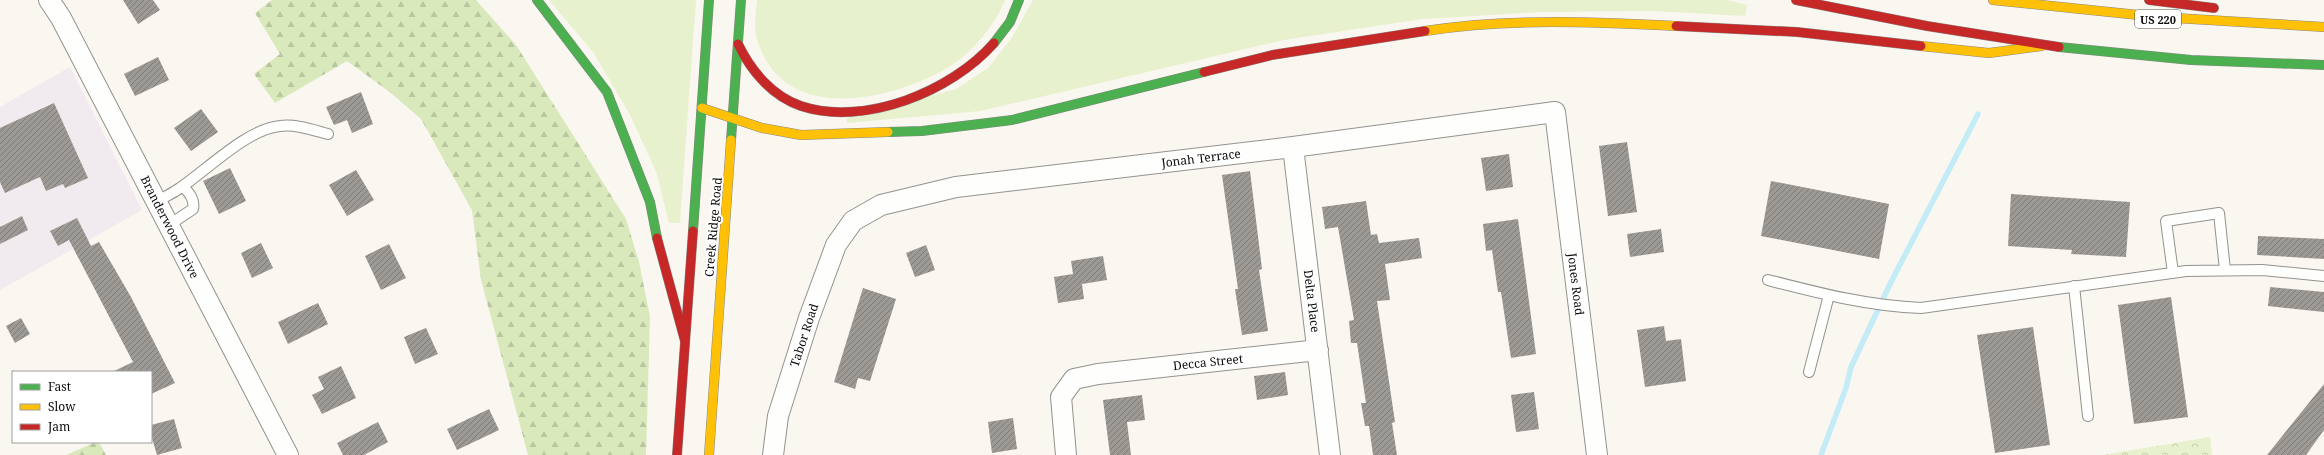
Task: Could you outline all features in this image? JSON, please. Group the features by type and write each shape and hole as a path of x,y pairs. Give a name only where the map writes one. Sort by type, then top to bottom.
{"main road":[{"path":"537,0 607,92 628,142 650,202 663,265 685,341"},
{"name":"Creek Ridge Road","path":"677,455 709,0"},
{"name":"Creek Ridge Road","path":"709,455 734,120 741,0"},
{"path":"738,44 745,61 759,77 778,94 801,106 830,112 871,109 923,95 963,72 1009,24 1018,0"},
{"path":"1796,0 1854,13 2042,46 2202,60 2324,65"},
{"name":"US 220","path":"1993,0 2144,18 2231,24 2324,26"},
{"path":"2148,0 2224,9"},
{"path":"2263,14 2324,26"},
{"path":"702,108 734,120 762,128 801,135 922,131 1012,120 1272,55 1464,25 1594,22 1796,32 1989,53 2042,46"}],"street":[{"name":"Branderwood Drive","path":"49,0 61,18 288,455"},
{"name":"Jonah Terrace","path":"853,221 881,205 956,187 1292,147 1555,112"},
{"name":"Jones Road","path":"1555,112 1597,455"},
{"name":"Delta Place","path":"1292,147 1330,455"},
{"name":"Tabor Road","path":"773,455 778,416 809,318 836,244 853,221"},
{"name":"Decca Street","path":"1066,455 1061,397 1074,379 1098,374 1318,350"}],"lane":[{"path":"157,202 183,186 238,144 270,128 280,126 300,127 328,134"},
{"path":"169,225 193,209 194,204 192,197 183,186"},
{"path":"2173,273 2166,221 2219,213 2225,270"},
{"path":"1768,280 1887,307 1920,308 2173,273 2225,270 2262,270 2324,276"},
{"path":"2074,286 2088,416"},
{"path":"1809,372 1829,295"}],"shaded area":[{"path":"70,67 142,210 0,290 0,107"}],"green space":[{"path":"272,0 476,0 516,45 626,219 639,262 650,317 646,455 528,455 481,280 472,210 421,119 391,93 347,61 275,103 254,74 280,54 255,13"},
{"path":"549,0 696,0 680,223 669,223 657,174 630,115 593,52"},
{"path":"757,0 1005,0 996,19 982,38 966,54 949,67 925,79 898,89 870,96 841,98 814,95 790,85 770,67 757,39 755,30"},
{"path":"1033,0 1727,0 1747,5 1745,16 1653,11 1542,12 1422,19 1284,40 981,111 847,123 846,118 956,89 988,68 1011,39"},
{"path":"2210,437 2212,455 2103,455"},
{"path":"94,443 100,443 106,455 66,455"}],"building":[{"path":"123,0 153,0 160,10 138,24"},
{"path":"158,57 169,80 135,96 124,74"},
{"path":"361,92 373,124 352,133 347,120 334,125 326,107"},
{"path":"54,103 88,178 65,188 63,184 46,191 40,177 5,193 0,182 0,128"},
{"path":"201,109 218,132 191,151 174,128"},
{"path":"1627,142 1637,212 1608,216 1599,146"},
{"path":"1509,154 1513,187 1486,191 1481,158"},
{"path":"230,168 246,201 219,214 203,181"},
{"path":"356,170 374,200 347,216 329,185"},
{"path":"1250,171 1262,269 1259,270 1268,331 1242,335 1235,289 1238,289 1222,175"},
{"path":"1771,181 1889,204 1879,259 1761,236"},
{"path":"2011,194 2130,202 2126,257 2071,254 2072,250 2008,246"},
{"path":"1366,201 1371,235 1377,234 1379,243 1419,238 1422,258 1385,264 1390,300 1377,301 1395,422 1392,423 1397,455 1373,455 1369,426 1365,426 1361,403 1366,403 1357,343 1351,343 1349,321 1354,320 1338,227 1325,229 1322,207"},
{"path":"22,216 28,230 0,244 0,227"},
{"path":"77,218 91,246 99,242 131,297 175,383 152,394 152,371 114,371 133,362 69,240 58,246 50,231"},
{"path":"1518,219 1536,354 1511,358 1501,292 1498,292 1492,250 1486,251 1483,224"},
{"path":"1661,229 1664,252 1630,257 1627,234"},
{"path":"2258,236 2324,239 2324,259 2257,255"},
{"path":"261,243 273,268 252,278 241,253"},
{"path":"389,244 406,278 381,290 365,256"},
{"path":"926,245 935,270 915,277 906,253"},
{"path":"1103,256 1107,280 1082,284 1084,299 1058,303 1054,277 1073,274 1071,261"},
{"path":"2270,287 2324,292 2324,312 2268,306"},
{"path":"863,288 896,299 870,381 858,378 855,389 834,382"},
{"path":"2171,297 2188,417 2134,424 2118,305"},
{"path":"318,303 328,324 288,344 278,322"},
{"path":"21,318 30,334 15,343 6,326"},
{"path":"1664,326 1666,341 1681,339 1686,381 1645,387 1637,330"},
{"path":"2033,327 2050,445 1995,453 1977,335"},
{"path":"426,328 438,354 415,364 404,337"},
{"path":"341,366 356,398 322,414 312,395 324,389 318,377"},
{"path":"1285,372 1288,395 1257,400 1254,376"},
{"path":"2324,384 2324,430 2306,455 2267,455"},
{"path":"1534,392 1539,429 1516,432 1511,395"},
{"path":"1142,395 1145,420 1127,422 1131,455 1110,455 1103,400"},
{"path":"489,409 499,430 457,450 447,429"},
{"path":"1013,418 1017,449 992,453 988,422"},
{"path":"174,419 182,448 157,455 152,438 152,425"},
{"path":"378,422 388,442 364,455 343,455 337,443"}],"waterway":[{"path":"1821,455 1846,388 1851,367 1891,282 1978,114"}],"traffic: fast":[{"path":"537,0 607,92 650,202 657,238"},
{"path":"693,231 709,0"},
{"path":"731,140 741,0"},
{"path":"994,43 1010,22 1019,0"},
{"path":"2059,47 2191,60 2324,65"},
{"path":"888,132 922,131 1012,120 1204,72"}],"traffic: slow":[{"path":"1993,0 2158,17 2324,27"},
{"path":"1425,31 1488,24 1550,22 1676,26"},
{"path":"1921,46 1989,53 2042,46"},
{"path":"702,108 762,128 801,135 888,132"},
{"path":"709,455 731,140"}],"traffic: jam":[{"path":"1796,0 1927,26 2059,47"},
{"path":"2149,0 2214,8"},
{"path":"1676,26 1797,32 1921,46"},
{"path":"1204,72 1272,55 1425,31"},
{"path":"738,44 749,64 756,73 772,89 790,102 801,106 826,111 852,112 879,108 906,100 931,90 955,76 976,60 994,43"},
{"path":"677,455 693,231"},
{"path":"657,238 685,341"}]}
